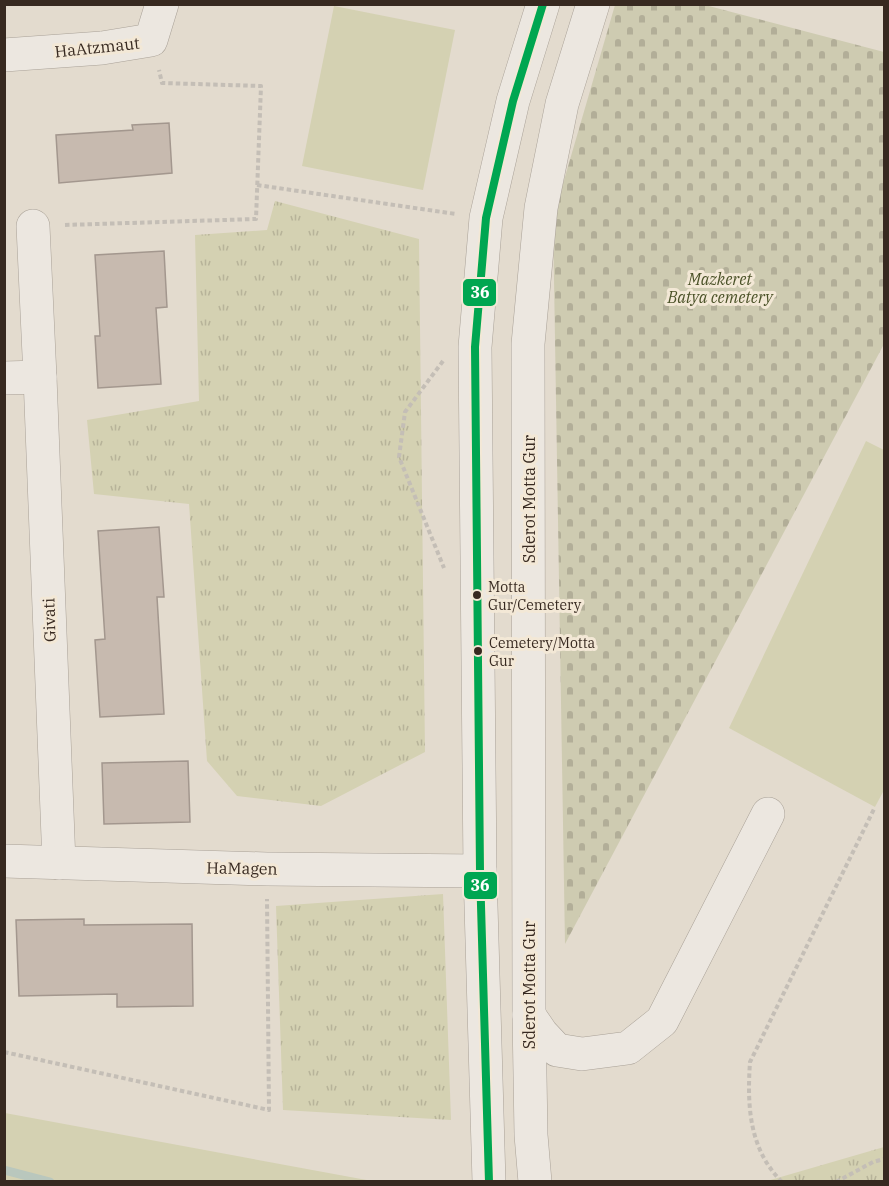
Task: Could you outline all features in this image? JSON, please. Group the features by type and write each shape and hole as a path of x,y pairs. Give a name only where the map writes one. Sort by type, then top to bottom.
{"street":[{"name":"HaAtzmaut","path":"4,55 102,48 151,40 162,4"},
{"path":"489,1182 480,871 476,347 486,218 513,101 543,4"},
{"name":"Sderot Motta Gur","path":"535,1182 531,1135 529,1015 528,344 541,208 562,104 593,4"},
{"name":"Givati","path":"33,226 59,863"},
{"path":"4,378 40,377"},
{"path":"529,1015 557,1050 582,1054 628,1047 662,1021 768,814"},
{"name":"HaMagen","path":"4,861 267,869 480,871"},
{"path":"531,1135 550,1081 582,1054"}],"path":[{"path":"33,226 256,219 261,86 162,83 151,40"},
{"path":"257,184 486,218"},
{"path":"782,1182 770,1169 750,1122 750,1062 875,807"},
{"path":"4,1052 269,1110 267,869"},
{"path":"836,1182 873,1162 885,1159"}],"green space":[{"name":"Mazkeret Batya cemetery","path":"615,5 705,5 884,52 884,344 565,944 553,218"},
{"path":"334,6 455,30 423,190 302,166"},
{"path":"275,201 419,239 425,752 321,806 237,796 207,761 189,504 94,494 87,420 199,401 195,235 267,230"},
{"path":"866,441 884,450 884,790 875,807 729,728"},
{"path":"443,894 451,1120 283,1110 276,906"},
{"path":"5,1113 372,1181 5,1181"},
{"path":"884,1147 884,1181 767,1181"}],"building":[{"path":"169,123 172,173 59,183 56,135 133,130 132,125"},
{"path":"164,251 167,307 156,308 161,384 98,388 95,336 100,336 95,255"},
{"path":"159,527 164,597 157,597 164,714 100,717 95,640 105,639 98,531"},
{"path":"188,761 190,822 104,824 102,763"},
{"path":"84,919 84,925 192,924 193,1006 117,1007 117,994 19,996 16,920"}],"waterway":[{"path":"4,1170 50,1182"}],"transit line":[{"name":"36","path":"489,1182 480,871 475,347 486,218 513,101 543,4"}],"place":[{"name":"Motta Gur/Cemetery","path":"477,595"},
{"name":"Cemetery/Motta Gur","path":"478,651"}]}
